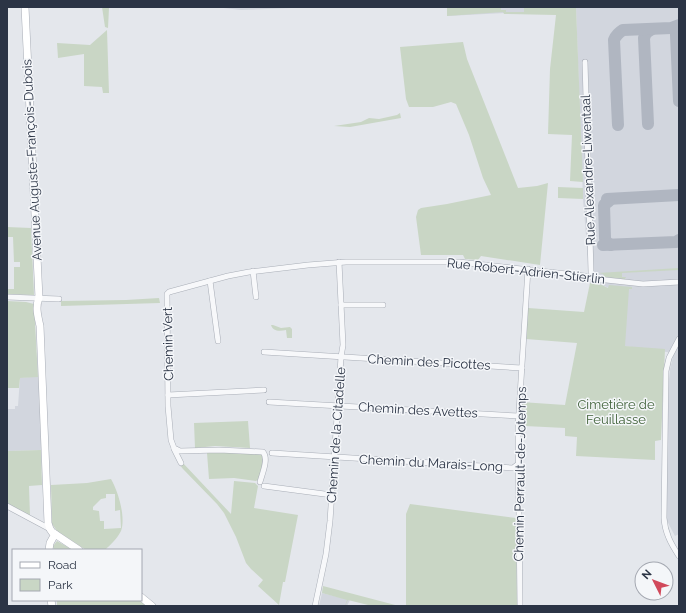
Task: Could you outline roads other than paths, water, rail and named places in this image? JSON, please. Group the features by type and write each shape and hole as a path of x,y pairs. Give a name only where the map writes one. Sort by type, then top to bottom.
{"main road":[{"name":"Avenue Auguste-François-Dubois","path":"25,7 39,298 42,303 40,326 48,523 50,529"},
{"path":"50,529 78,549"},
{"path":"49,549 50,541 56,534"},
{"path":"142,598 152,606"}],"street":[{"name":"Rue Alexandre-Liwentaal","path":"585,62 591,269 594,277"},
{"name":"Rue Robert-Adrien-Stierlin","path":"167,294 169,292 228,276 253,271 339,262 459,262 528,269 643,284 679,282"},
{"name":"Chemin de la Citadelle","path":"315,606 328,539 343,346 339,262"},
{"name":"Chemin Perrault-de-Jotemps","path":"520,606 518,465 519,416 528,269"},
{"path":"253,271 256,297"},
{"path":"210,281 218,341"},
{"name":"Chemin Vert","path":"167,294 168,395 171,440 181,463"},
{"path":"7,298 59,299"},
{"path":"341,305 383,305"},
{"path":"679,338 669,358 666,371 664,518 665,529 669,540 679,556"},
{"name":"Chemin des Picottes","path":"264,352 522,368"},
{"name":"Chemin Vert","path":"168,395 264,390"},
{"name":"Chemin des Avettes","path":"269,402 519,416"},
{"path":"174,449 180,451 219,450 263,452 266,458 262,484 332,495"},
{"name":"Chemin du Marais-Long","path":"272,452 335,457 413,460 513,468 518,465"},
{"path":"7,506 50,529"}],"park label":[{"name":"Cimetière de Feuillasse","path":"616,412"}]}
